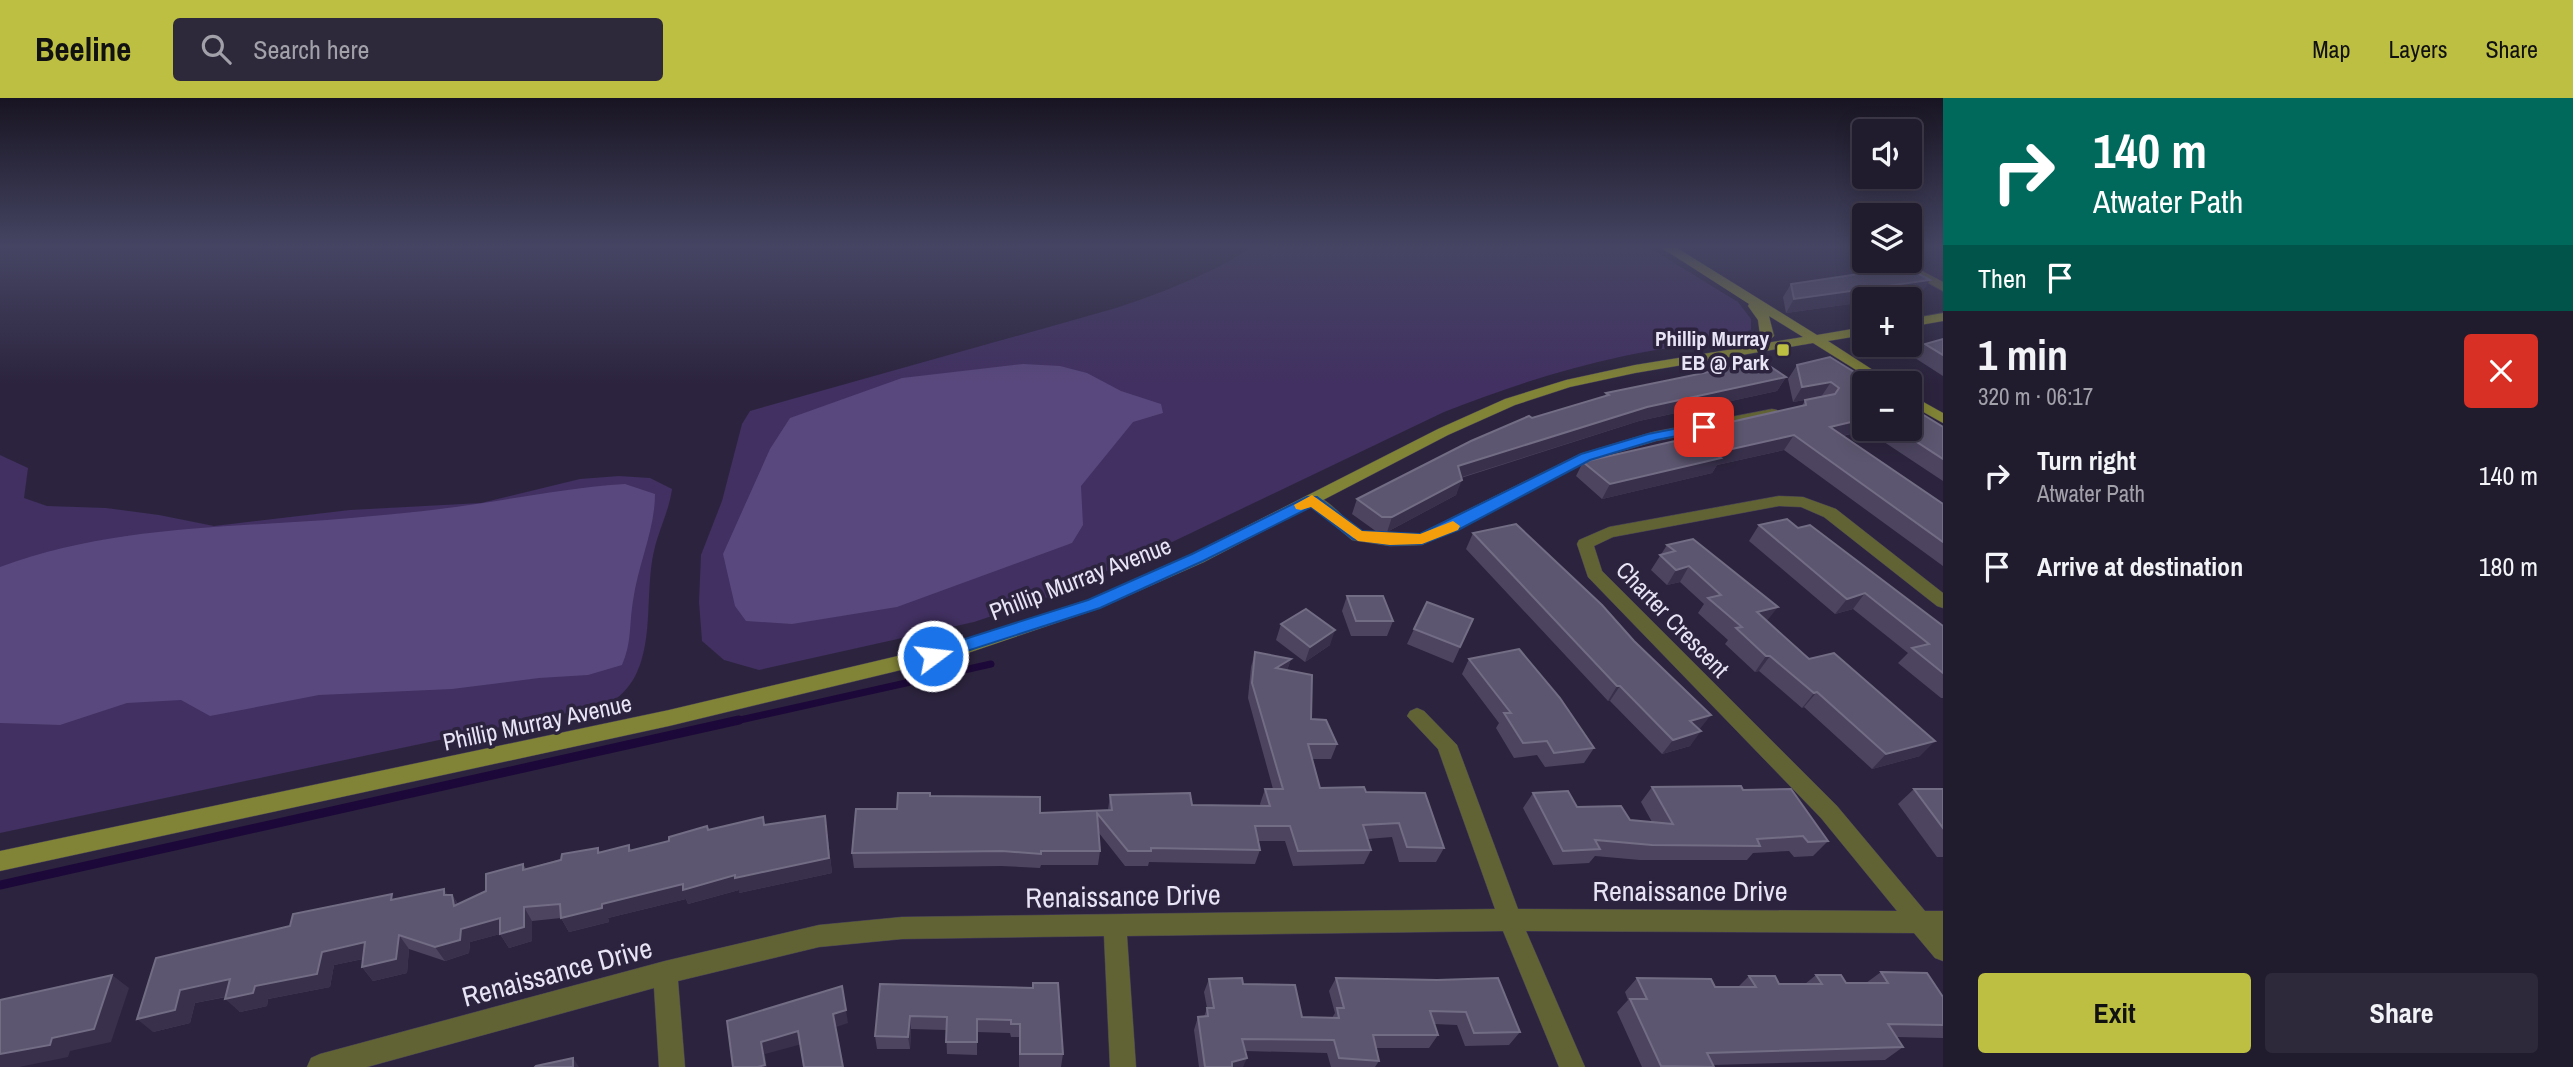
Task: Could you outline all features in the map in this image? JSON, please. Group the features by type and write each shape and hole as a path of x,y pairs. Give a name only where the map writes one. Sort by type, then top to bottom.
{"main road":[{"path":"1740,293 1761,314 1768,328 1767,337 1748,351"},
{"path":"1741,293 1867,371"},
{"path":"1922,321 1943,317"},
{"name":"Phillip Murray Avenue","path":"0,861 670,718 959,649 1094,604 1198,558 1443,432 1510,402 1566,384 1635,369 1852,333"},
{"path":"1922,406 1943,419"}],"street":[{"path":"1312,500 1358,536 1390,540 1422,539 1453,526 1586,457 1653,437 1794,408"},
{"name":"Charter Crescent","path":"1919,921 1829,812 1594,573 1585,544 1609,533 1779,501 1803,502 1830,513 1943,602"},
{"path":"1417,716 1447,745 1510,920 1572,1067"},
{"name":"Renaissance Drive","path":"320,1067 665,974 819,936 902,929 1510,920 1943,922"},
{"path":"1919,921 1943,950"},
{"path":"1115,927 1123,1067"},
{"path":"665,974 672,1067"}],"shaded area":[{"path":"1158,293 1724,293 1738,302 1751,319 1751,330 1720,339 1578,367 1444,412 1168,544 1048,597 974,622 759,670 724,660 702,641 699,602 701,555 722,501 742,424 750,411"},
{"path":"1023,364 1060,366 1087,373 1121,391 1161,404 1163,413 1133,422 1081,486 1083,525 1072,543 897,607 792,624 746,621 735,606 723,554 770,449 790,418 902,378"},
{"path":"0,455 28,468 24,498 47,506 106,508 214,526 350,510 481,503 580,479 619,476 650,478 672,489 654,551 647,629 639,668 630,684 617,698 599,706 0,833"},
{"path":"625,484 655,494 652,521 635,587 629,641 622,665 588,675 452,689 319,695 210,716 181,700 127,703 60,725 0,723 0,567 86,543 173,530 417,512 571,489"}],"building":[{"path":"1793,293 1835,293 1794,299"},
{"path":"1943,339 1943,355 1925,344"},
{"path":"1830,357 1853,371 1852,422 1830,427 1943,504 1943,542 1794,435 1714,453 1721,458 1610,484 1583,462 1697,436 1691,431 1806,405 1805,400 1835,394 1839,388 1831,382 1802,387 1797,365"},
{"path":"1762,361 1786,377 1647,407 1458,466 1462,480 1392,517 1382,517 1357,499 1471,441 1529,416 1532,418 1609,395 1606,393"},
{"path":"1922,414 1943,427 1943,459 1915,441 1922,441"},
{"path":"1787,519 1798,528 1810,525 1943,626 1943,673 1912,648 1929,644 1865,593 1847,599 1759,525"},
{"path":"1516,524 1602,605 1634,641 1711,715 1690,721 1701,731 1673,740 1617,686 1473,533"},
{"path":"1693,539 1778,607 1757,612 1809,659 1834,653 1935,741 1886,754 1817,692 1814,693 1770,656 1766,656 1736,628 1742,627 1708,598 1721,595 1689,566 1676,570 1660,555 1675,551 1667,545"},
{"path":"1347,596 1383,596 1393,621 1356,621"},
{"path":"1427,602 1473,619 1460,647 1414,629"},
{"path":"1306,609 1335,630 1310,647 1281,624"},
{"path":"1519,649 1560,698 1594,748 1554,753 1547,741 1523,743 1504,713 1511,713 1469,659"},
{"path":"1255,652 1291,659 1276,668 1312,675 1311,719 1326,720 1337,744 1308,744 1320,788 1364,787 1366,792 1425,793 1444,848 1407,847 1399,823 1363,825 1371,850 1298,851 1290,826 1255,826 1260,850 1151,848 1151,851 1128,851 1097,813 1100,851 1041,851 1041,854 1002,851 852,853 856,809 897,809 898,793 1040,797 1040,813 1112,810 1110,795 1190,793 1192,805 1270,806 1265,789 1283,789 1252,683"},
{"path":"1741,786 1743,790 1791,789 1828,841 1808,842 1803,836 1757,839 1760,846 1652,845 1595,840 1600,849 1563,851 1533,793 1568,791 1577,807 1621,806 1630,820 1673,824 1652,787"},
{"path":"1914,789 1943,789 1943,828"},
{"path":"825,816 829,858 735,878 735,875 683,890 683,884 602,904 602,908 561,918 560,904 524,907 524,927 500,934 500,918 461,929 460,940 435,947 399,935 396,959 362,967 365,942 322,952 317,974 255,986 253,993 225,999 230,979 180,990 175,1010 137,1019 156,958 290,926 293,914 392,894 391,900 444,889 444,895 452,895 454,906 486,891 486,874 523,864 523,870 561,860 562,854 598,848 598,853 629,845 629,851 669,841 669,837 707,826 708,830 763,817 764,825"},
{"path":"1881,972 1927,973 1943,997 1943,1025 1888,1024 1903,1047 1707,1053 1714,1067 1661,1066 1630,999 1647,999 1637,978 1711,979 1715,987 1756,987 1749,976 1775,976 1779,984 1822,984 1816,975 1841,975 1846,983 1888,983"},
{"path":"112,975 94,1029 52,1038 50,1045 0,1054 0,1000"},
{"path":"1242,978 1243,984 1295,985 1302,1017 1339,1018 1337,1008 1344,1008 1336,978 1498,978 1520,1032 1474,1033 1466,1012 1430,1011 1438,1035 1373,1035 1379,1061 1339,1058 1334,1040 1242,1039 1247,1058 1232,1062 1232,1067 1205,1067 1198,1017 1208,1016 1207,1008 1214,1008 1209,979"},
{"path":"1033,983 1058,983 1063,1054 1020,1054 1020,1024 1011,1024 1011,1020 977,1019 977,1042 946,1042 947,1017 910,1016 908,1037 875,1036 880,984 1033,988"},
{"path":"842,986 846,1010 833,1014 843,1067 804,1067 798,1031 761,1042 765,1065 733,1067 727,1021"},
{"path":"573,1058 573,1067 535,1067 536,1066"}],"waterway":[{"path":"731,722 991,664"},
{"path":"0,885 739,720"}],"slow traffic":[{"path":"1301,505 1312,500 1358,536 1390,540 1422,539 1453,526"}],"place":[{"name":"Phillip Murray EB @ Park","path":"1783,350"}],"route":[{"path":"933,656 1094,604 1198,558 1312,500 1358,536 1390,540 1422,539 1453,526 1586,457 1653,437 1704,427"}]}
